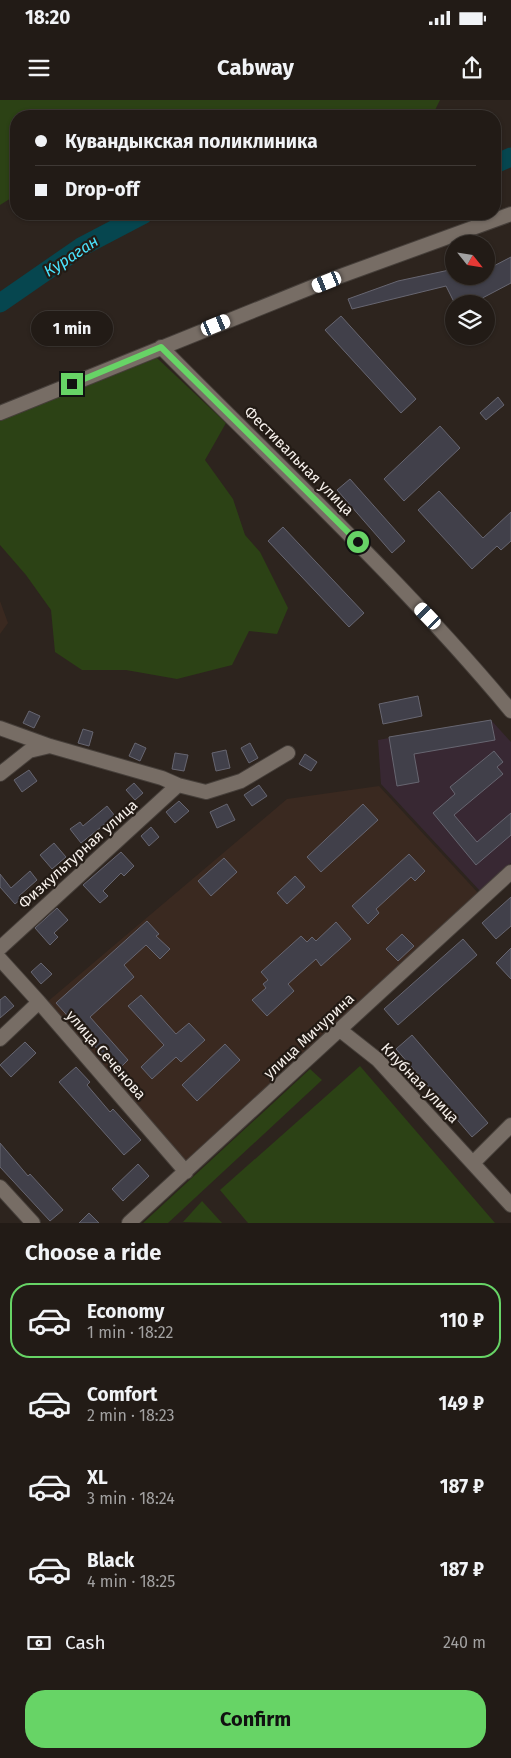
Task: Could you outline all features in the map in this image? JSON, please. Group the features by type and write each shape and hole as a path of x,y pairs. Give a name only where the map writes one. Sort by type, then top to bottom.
{"street":[{"path":"0,413 327,282 495,220"},
{"name":"Фестивальная улица","path":"161,347 385,571 458,648 511,711"},
{"path":"0,728 50,746 206,792 241,780 288,753"},
{"path":"0,774 29,751 50,746"},
{"name":"Физкультурная улица","path":"0,948 178,785"},
{"name":"улица Мичурина","path":"129,1223 511,872"},
{"name":"улица Сеченова","path":"0,959 186,1172"},
{"path":"0,1038 39,1002"},
{"name":"Клубная улица","path":"340,1030 378,1060 511,1205"},
{"path":"473,1163 511,1124"},
{"path":"0,1187 33,1223"}],"shaded area":[{"path":"0,601 8,623 0,634"},
{"path":"491,720 511,742 511,863 480,891 381,784 378,740"},
{"path":"379,786 479,894 186,1165 46,1003 287,799"}],"green space":[{"path":"0,100 440,100 435,110 10,110 10,199 0,205"},
{"path":"157,358 226,423 205,460 233,499 245,535 260,552 288,608 277,634 249,631 232,665 177,679 126,670 82,670 55,652 51,610 26,575 0,545 0,420"},
{"path":"360,1066 495,1223 248,1223 220,1190"},
{"path":"310,1069 322,1080 168,1223 143,1223"},
{"path":"202,1201 222,1223 183,1222"}],"building":[{"path":"511,257 511,283 488,295 450,295 446,286 352,309 348,299 398,281 445,271 445,285 495,285 495,265"},
{"path":"341,316 416,399 401,413 325,330"},
{"path":"498,397 504,405 486,420 480,413"},
{"path":"440,426 460,448 404,501 384,479"},
{"path":"350,479 405,541 392,553 337,490"},
{"path":"439,491 483,538 511,512 511,541 501,550 497,546 472,569 418,510"},
{"path":"283,527 364,613 349,627 268,541"},
{"path":"418,696 422,716 383,724 379,704"},
{"path":"29,711 40,716 34,728 23,723"},
{"path":"491,720 495,740 414,754 419,782 397,786 389,737"},
{"path":"83,729 93,732 89,746 78,743"},
{"path":"135,743 146,748 140,761 129,756"},
{"path":"250,743 258,758 249,763 241,748"},
{"path":"226,750 230,768 216,771 212,753"},
{"path":"494,751 503,762 497,767 503,774 454,815 477,842 511,813 511,835 476,865 433,813 455,794 450,787"},
{"path":"175,753 188,755 184,771 172,769"},
{"path":"305,754 317,762 311,771 299,764"},
{"path":"29,770 37,781 22,792 14,780"},
{"path":"134,783 143,793 135,800 126,790"},
{"path":"259,785 267,796 252,806 244,795"},
{"path":"179,801 189,811 175,823 166,812"},
{"path":"227,804 235,820 217,828 210,812"},
{"path":"363,804 378,820 321,872 307,857"},
{"path":"107,806 115,816 81,843 70,829 80,822 83,826"},
{"path":"151,827 159,837 149,846 141,836"},
{"path":"54,843 66,857 52,869 40,855"},
{"path":"121,852 134,866 124,876 121,873 103,891 108,896 100,903 83,885"},
{"path":"409,854 425,871 415,881 411,877 376,909 379,913 368,924 352,906"},
{"path":"224,858 237,872 211,896 198,881"},
{"path":"30,871 37,880 19,896 21,899 15,904 0,887 0,874 11,888"},
{"path":"295,876 305,887 287,904 277,893"},
{"path":"511,897 511,926 496,939 482,923"},
{"path":"57,908 68,920 54,933 58,937 50,945 35,928"},
{"path":"147,921 159,934 156,936 170,949 160,959 146,945 124,965 134,977 90,1017 128,1060 117,1071 56,1003"},
{"path":"336,922 351,939 321,966 316,959 288,984 294,991 267,1016 252,1000 266,988 263,984 268,980 261,972 301,936 307,942 312,937 316,941"},
{"path":"402,934 414,946 398,961 386,949"},
{"path":"463,939 477,955 398,1025 384,1009"},
{"path":"511,948 511,979 496,963"},
{"path":"41,963 52,974 41,984 31,972"},
{"path":"141,995 176,1034 189,1023 205,1040 181,1062 176,1057 152,1079 141,1067 164,1045 128,1006"},
{"path":"5,996 14,1006 0,1018 0,1000"},
{"path":"412,1035 488,1123 472,1137 396,1049"},
{"path":"25,1042 36,1053 11,1077 0,1065"},
{"path":"225,1044 240,1060 197,1101 182,1085"},
{"path":"76,1067 90,1082 87,1085 110,1112 113,1109 141,1140 124,1155 59,1082"},
{"path":"0,1143 28,1176 30,1174 63,1210 50,1221 0,1167"},
{"path":"138,1164 149,1176 123,1201 112,1189"},
{"path":"89,1213 99,1223 79,1223"}],"waterway":[{"name":"Кураган","path":"501,161 511,157"},
{"name":"Кураган","path":"0,303 81,247 133,220"}],"route":[{"path":"72,384 161,347 358,542"}]}
